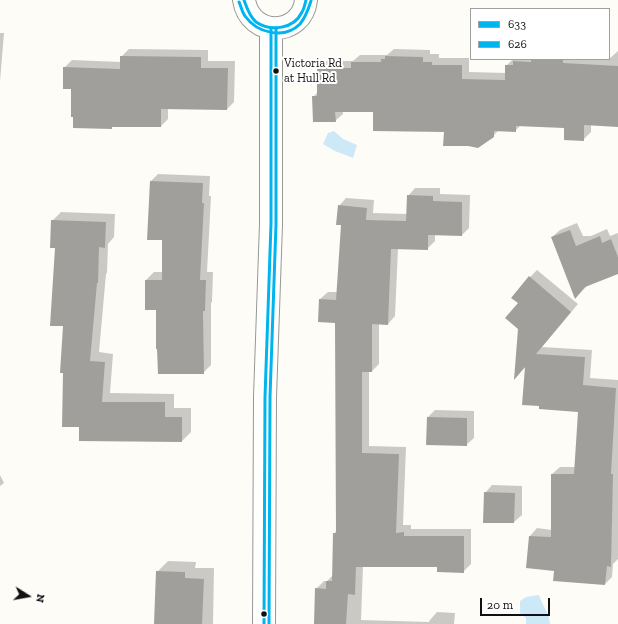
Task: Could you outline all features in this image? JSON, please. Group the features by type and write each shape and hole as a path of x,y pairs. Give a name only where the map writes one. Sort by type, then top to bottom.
{"street":[{"path":"244,0 245,7 255,22 262,26 271,28 280,28 289,25 296,20 302,13 306,0"},
{"path":"264,624 265,397 270,224 271,28"}],"water":[{"path":"334,131 343,139 357,145 353,158 335,151 323,144 328,133"},
{"path":"539,595 550,624 526,624 526,618 520,613 520,601 526,597"}],"building":[{"path":"120,56 201,57 201,68 228,68 227,110 161,109 161,127 112,127 112,129 73,128 73,117 71,117 71,89 63,89 63,67 120,69"},
{"path":"385,56 423,57 423,62 432,62 432,65 462,65 462,79 505,80 505,65 513,65 513,61 531,62 531,60 563,60 563,63 618,66 618,127 584,125 584,141 564,140 564,128 516,126 516,132 494,131 494,137 478,148 468,146 443,146 444,132 373,131 373,112 335,112 336,122 313,122 312,96 317,96 317,68 351,68 351,62 381,62 381,59 385,59"},
{"path":"150,181 203,183 202,203 204,203 200,280 206,280 205,311 203,311 204,374 158,374 156,349 156,310 145,310 145,280 162,280 162,240 147,240"},
{"path":"407,195 433,196 433,201 462,202 462,236 428,235 428,250 391,249 388,325 372,324 372,372 362,372 362,453 399,454 396,533 404,532 404,536 464,536 464,573 437,572 437,567 356,567 355,595 348,594 346,624 314,624 315,588 326,589 326,581 332,581 333,533 336,533 335,323 318,322 319,299 336,300 341,225 336,225 338,205 367,208 366,220 406,221"},
{"path":"51,220 106,222 105,248 99,247 98,283 90,361 105,362 102,402 165,402 165,417 182,417 182,442 79,441 79,427 62,427 63,373 60,373 63,326 50,326 55,248 50,248"},
{"path":"570,230 576,246 600,236 602,243 611,239 618,257 618,274 585,287 575,299 551,237"},
{"path":"529,276 571,312 536,354 585,357 583,385 616,388 611,474 613,474 611,567 607,566 605,585 553,581 554,571 526,568 529,536 551,537 551,474 574,474 578,412 539,409 539,406 522,405 525,367 514,380 518,329 505,318 518,303 511,298"},
{"path":"427,417 467,418 467,446 426,445"},
{"path":"484,492 515,493 514,523 483,523"},
{"path":"156,571 185,572 185,578 204,579 202,624 154,624"}],"transit line":[{"name":"633","path":"244,0 250,15 256,22 275,28 294,22 303,11 306,0"},
{"name":"626","path":"239,2 244,14 256,27 279,33 294,29 300,24 311,1"},
{"name":"633","path":"264,624 265,397 271,224 271,28"},
{"name":"626","path":"269,624 270,397 276,224 276,28"}],"place":[{"name":"Victoria Rd at Hull Rd","path":"276,71"}]}
